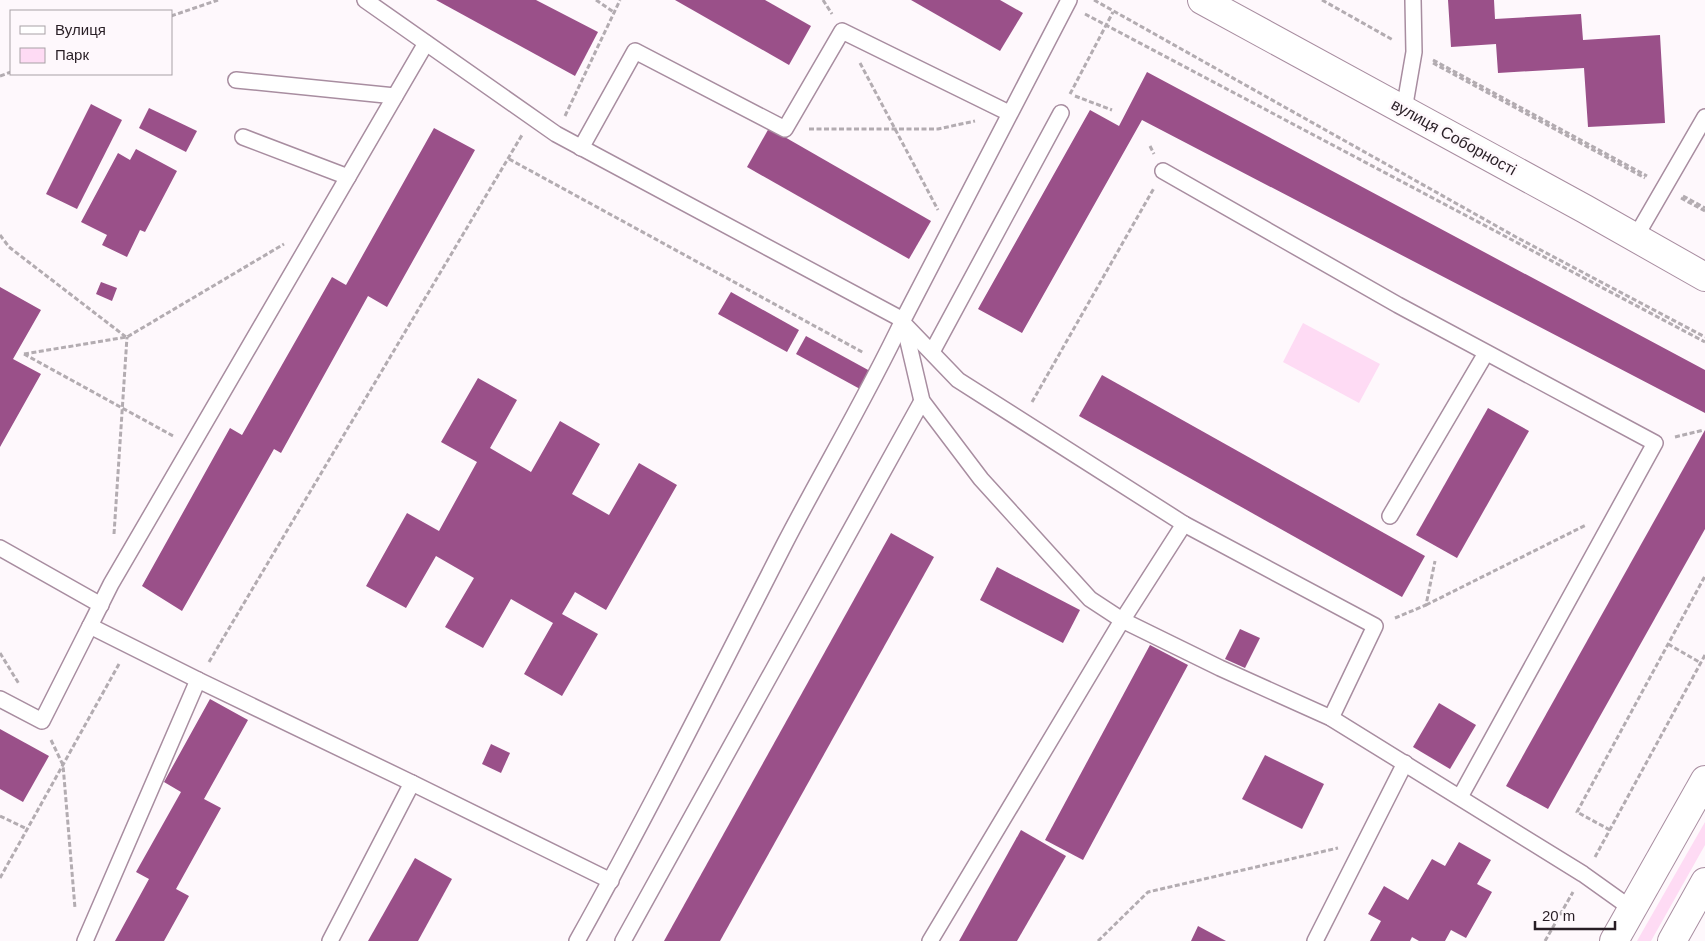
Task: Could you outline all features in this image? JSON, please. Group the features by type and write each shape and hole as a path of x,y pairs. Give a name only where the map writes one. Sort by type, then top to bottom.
{"street":[{"name":"вулиця Соборності","path":"1202,0 1705,277"},
{"path":"1614,941 1705,780"},
{"path":"1672,941 1705,882"}],"lane":[{"path":"365,0 556,134 904,322 958,380 1184,524 1375,626 1331,718"},
{"path":"578,941 611,881 794,526 904,322 948,230 1069,0"},
{"path":"1404,110 1414,51 1413,0"},
{"path":"581,148 635,50 785,129 842,31 1009,113"},
{"path":"0,699 42,720 111,584 426,43"},
{"path":"236,80 394,96"},
{"path":"932,352 1060,113"},
{"path":"1635,238 1705,117"},
{"path":"243,137 348,177"},
{"path":"1163,171 1398,306 1655,443 1460,797"},
{"path":"904,322 922,401 981,479 1090,599 1122,620 1220,668 1331,718 1583,874 1632,909"},
{"path":"1390,516 1486,353"},
{"path":"623,941 922,401"},
{"path":"930,941 1122,620 1184,524"},
{"path":"0,548 101,605"},
{"path":"90,626 611,881"},
{"path":"85,941 198,680"},
{"path":"1315,941 1405,764"},
{"path":"330,941 412,783"}],"path":[{"path":"172,16 218,0"},
{"path":"596,0 614,13"},
{"path":"556,134 620,0"},
{"path":"1094,0 1516,237 1705,337"},
{"path":"1323,0 1705,209"},
{"path":"1060,113 1113,12"},
{"path":"1107,24 1705,342"},
{"path":"842,31 896,128 948,230"},
{"path":"1070,94 1112,110"},
{"path":"785,129 938,129 1009,113"},
{"path":"198,680 510,159 532,117"},
{"path":"510,159 882,363"},
{"path":"1022,420 1163,171"},
{"path":"191,445 24,354 127,338 322,221"},
{"path":"0,235 9,247 127,338"},
{"path":"111,584 127,338"},
{"path":"1655,443 1704,430"},
{"path":"1375,626 1426,606 1619,508"},
{"path":"1426,606 1435,561"},
{"path":"1610,830 1577,812 1705,576"},
{"path":"1668,644 1701,663"},
{"path":"0,878 129,645"},
{"path":"1545,941 1610,830 1705,655"},
{"path":"42,720 63,765 76,912"},
{"path":"0,816 27,830"},
{"path":"1098,941 1148,892 1365,842"}],"green space":[{"path":"1303,323 1380,364 1359,403 1283,362"},
{"path":"1705,822 1705,845 1651,941 1637,941"}],"building":[{"path":"436,0 536,0 598,32 575,76"},
{"path":"675,0 765,0 811,26 789,65"},
{"path":"911,0 1000,0 1023,13 1000,51"},
{"path":"1448,0 1494,0 1495,19 1581,14 1583,40 1660,35 1665,123 1588,127 1584,68 1498,73 1496,44 1451,47"},
{"path":"1147,72 1705,370 1705,413 1142,120 1022,333 978,309 1090,110 1119,126"},
{"path":"91,104 122,120 77,209 46,194"},
{"path":"149,108 197,131 186,152 139,128"},
{"path":"434,128 475,150 387,307 368,296 281,453 274,449 182,611 142,586 230,428 242,435 332,277 346,285"},
{"path":"769,128 931,221 909,259 747,167"},
{"path":"136,149 177,171 145,232 140,230 127,257 102,245 107,235 81,222 118,153 130,160"},
{"path":"101,282 117,288 112,301 96,294"},
{"path":"0,287 41,310 13,359 41,374 0,447"},
{"path":"731,292 799,330 787,352 718,314"},
{"path":"806,336 870,371 860,389 796,354"},
{"path":"1102,375 1425,556 1402,597 1079,416"},
{"path":"478,378 517,400 490,448 531,472 560,421 600,444 572,494 609,515 639,463 677,485 606,610 575,592 562,614 598,634 562,696 524,674 553,623 511,599 483,648 445,627 474,578 436,556 406,608 366,586 407,513 439,531 477,462 441,442"},
{"path":"1488,408 1529,431 1457,558 1416,535"},
{"path":"1705,430 1705,529 1548,809 1506,786"},
{"path":"891,533 934,557 720,941 664,941"},
{"path":"997,567 1080,610 1063,643 980,600"},
{"path":"1240,629 1260,638 1245,668 1225,659"},
{"path":"1150,645 1188,665 1083,860 1045,840"},
{"path":"210,699 248,720 204,799 221,808 176,889 189,896 164,941 115,941 149,879 136,872 181,792 164,782"},
{"path":"1439,703 1476,725 1450,769 1413,747"},
{"path":"0,729 49,756 23,802 0,789"},
{"path":"491,744 510,753 501,773 482,764"},
{"path":"1265,755 1324,784 1302,829 1242,799"},
{"path":"1021,830 1066,856 1017,941 959,941"},
{"path":"1459,842 1491,860 1477,884 1492,892 1466,938 1451,930 1445,941 1419,941 1412,937 1410,941 1370,941 1381,921 1368,914 1384,886 1408,900 1432,859 1445,866"},
{"path":"415,858 452,879 418,941 368,941"},
{"path":"1198,926 1226,941 1191,941"}]}
